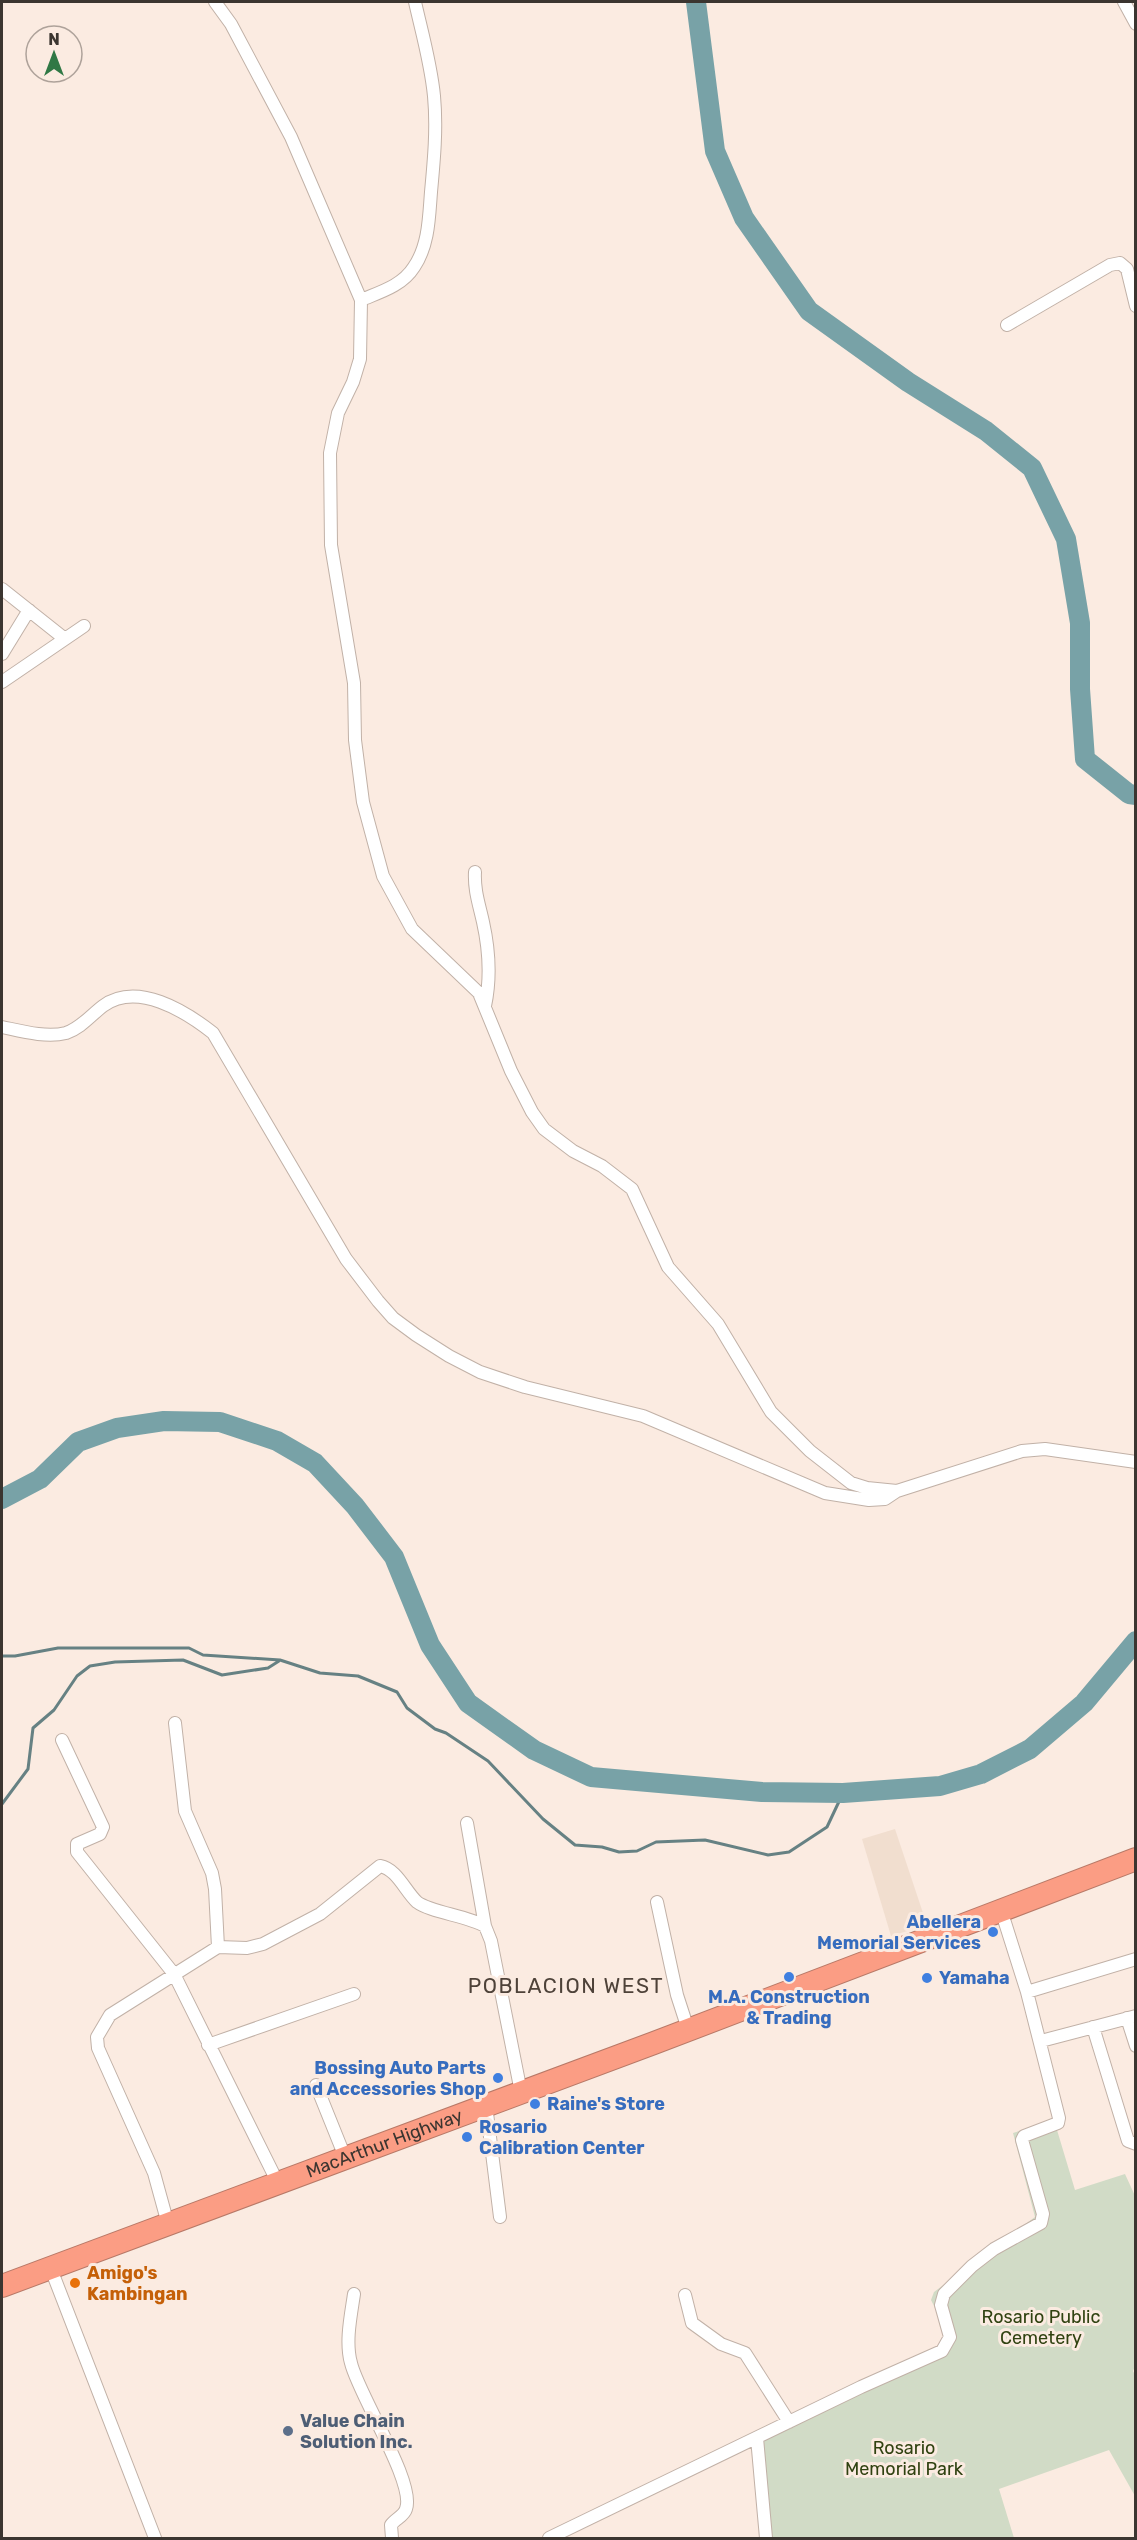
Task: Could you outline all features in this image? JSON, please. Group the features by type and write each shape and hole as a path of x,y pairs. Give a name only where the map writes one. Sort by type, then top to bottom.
{"highway":[{"name":"MacArthur Highway","path":"2,2286 1136,1859"}],"street":[{"path":"215,2 231,24 291,137 361,300 360,359 353,382 338,413 330,453 332,545 354,683 356,740 363,802 383,876 412,929 464,976 479,993 511,1071 532,1112 557,1140 602,1166 632,1189 668,1267 718,1324 771,1412 787,1431 851,1483 867,1488 897,1491"},
{"path":"361,300 395,286 406,277 422,252 429,228 436,132 430,66 416,2"},
{"path":"1124,2 1136,24"},
{"path":"1007,325 1110,265 1120,263 1127,270 1136,306"},
{"path":"2,589 65,639"},
{"path":"2,654 28,610"},
{"path":"2,682 84,626"},
{"path":"475,872 474,892 488,949 489,974 485,1006"},
{"path":"2,1027 40,1034 63,1034 81,1025 103,1006 127,997 163,1003 213,1033 346,1259 378,1301 393,1318 416,1335 480,1372 525,1387 643,1416 726,1449 814,1490 869,1500 885,1499 897,1491 1022,1451 1070,1451 1136,1462"},
{"path":"175,1723 185,1811 212,1873 218,1947"},
{"path":"62,1740 103,1827 99,1834 77,1844 77,1852 174,1974 278,2182"},
{"path":"467,1823 485,1926 491,1941 521,2092"},
{"path":"168,2224 154,2173 99,2048 98,2037 110,2015 218,1947 247,1948 263,1944 320,1914 380,1866 390,1869 419,1904 466,1917 485,1926"},
{"path":"657,1902 677,1995 688,2029"},
{"path":"549,2538 942,2351 950,2337 940,2305 944,2294 972,2266 994,2249 1041,2223 1042,2214 1022,2142 1024,2136 1059,2121 1041,2041 1001,1910"},
{"path":"1027,1992 1136,1959"},
{"path":"208,2045 354,1994"},
{"path":"1041,2041 1131,2017 1136,2046"},
{"path":"1093,2027 1128,2141 1136,2144"},
{"path":"316,2085 345,2157"},
{"path":"486,2105 500,2217"},
{"path":"51,2269 155,2538"},
{"path":"354,2294 350,2345 351,2366 395,2459 407,2504 404,2513 391,2525 392,2538"},
{"path":"685,2295 692,2323 721,2344 745,2353 789,2422"},
{"path":"757,2438 766,2538"}],"shaded area":[{"path":"895,1829 927,1925 891,1936 862,1839"}],"green space":[{"path":"1054,2120 1075,2190 1125,2174 1136,2198 1136,2364 1133,2371 1136,2377 1135,2496 1109,2450 999,2489 1014,2538 764,2538 755,2443 947,2352 947,2332 931,2300 934,2292 1035,2217 1013,2133"}],"waterway":[{"path":"696,2 715,151 744,218 809,311 908,382 986,431 1032,468 1066,539 1080,623 1080,689 1085,759 1129,794 1136,795"},
{"path":"2,1499 40,1479 78,1442 117,1428 164,1421 220,1422 277,1441 315,1463 355,1506 394,1557 430,1645 468,1703 534,1750 591,1777 762,1792 843,1793 940,1786 981,1774 1030,1749 1084,1703 1136,1641"},
{"path":"2,1656 15,1656 58,1648 189,1648 203,1655 280,1660 320,1673 358,1676 397,1692 407,1708 435,1729 446,1733 488,1761 543,1819 575,1845 602,1847 619,1852 637,1851 656,1842 705,1840 768,1855 789,1852 827,1827 843,1793"},
{"path":"2,1804 28,1769 33,1728 54,1710 77,1676 90,1666 115,1662 183,1660 222,1675 268,1668 279,1661"}],"place":[{"name":"Abellera Memorial Services","path":"993,1932"},
{"name":"M.A. Construction & Trading","path":"789,1977"},
{"name":"Yamaha","path":"927,1978"},
{"name":"Bossing Auto Parts and Accessories Shop","path":"498,2078"},
{"name":"Raine's Store","path":"535,2104"},
{"name":"Rosario Calibration Center","path":"467,2137"},
{"name":"Amigo's Kambingan","path":"75,2283"},
{"name":"Value Chain Solution Inc.","path":"288,2431"}],"district":[{"name":"POBLACION WEST","path":"566,1986"}],"park label":[{"name":"Rosario Public Cemetery","path":"1041,2327"},
{"name":"Rosario Memorial Park","path":"904,2458"}]}
